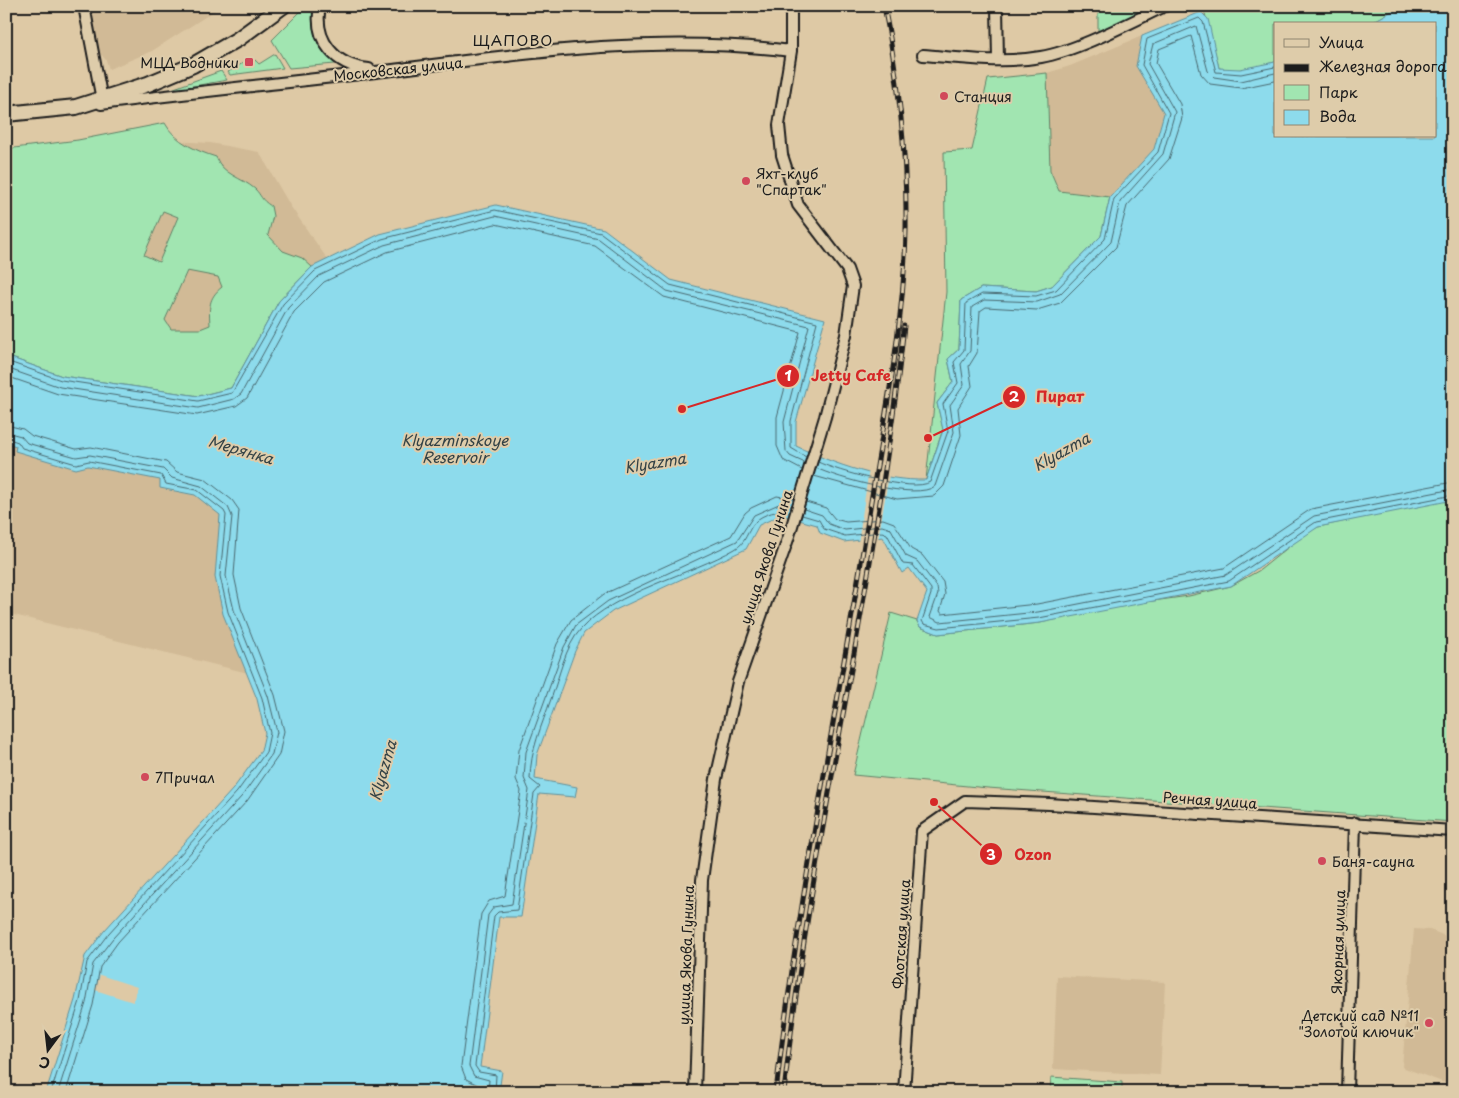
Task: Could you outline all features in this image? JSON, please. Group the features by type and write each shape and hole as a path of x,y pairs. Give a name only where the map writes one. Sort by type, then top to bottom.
{"main road":[{"path":"76,107 102,100 194,65 238,39 283,6"},
{"name":"Московская улица","path":"6,114 76,107"}],"street":[{"path":"84,6 102,100"},
{"path":"320,6 318,17 319,29 324,42 332,54 344,63 358,68 390,70"},
{"name":"улица Якова Гунина","path":"695,1092 702,880 716,779 738,682 788,539 825,417 846,335 853,286 847,269 798,205 784,164 779,125 791,51 791,6"},
{"path":"997,6 998,60"},
{"path":"923,55 998,60 1044,57 1070,48 1165,6"},
{"name":"Московская улица","path":"76,107 257,84 625,45 716,44 791,51"},
{"name":"Речная улица","path":"965,801 1049,804 1356,823 1453,831"},
{"name":"Флотская улица","path":"904,1092 922,831 965,801"},
{"name":"Якорная улица","path":"1347,1092 1356,823"}],"shaded area":[{"path":"89,6 222,6 152,51 109,69 106,60 98,51"},
{"path":"1142,36 1136,66 1164,113 1154,149 1110,197 1059,191 1050,170 1047,73 1070,66"},
{"path":"174,141 210,143 259,152 291,207 328,260 371,301 81,379"},
{"path":"6,443 16,447 16,450 76,469 88,466 160,480 160,488 195,495 221,515 215,577 223,614 248,673 6,613"},
{"name":"Детский сад №11 \"Золотой ключик\"","path":"1414,929 1430,930 1453,939 1453,1086 1402,1067"},
{"path":"1057,976 1165,982 1160,1075 1053,1069"}],"green space":[{"path":"316,6 313,23 316,38 323,51 335,64 289,68 272,40 305,7"},
{"path":"1098,6 1165,6 1098,36"},
{"path":"1203,6 1401,6 1373,22 1274,22 1274,62 1233,70 1219,68"},
{"path":"275,54 283,68 230,75 228,72 243,63 247,66 255,60 259,64"},
{"path":"221,71 227,80 166,91"},
{"path":"1047,73 1050,170 1059,191 1110,197 1101,236 1052,286 1036,291 981,288 961,300 959,349 948,359 953,382 937,403 943,429 926,480 946,292 944,152 972,150 988,79"},
{"path":"165,123 169,130 181,141 194,149 216,157 223,168 255,189 271,206 273,216 268,235 283,251 302,258 312,267 279,301 231,388 199,396 62,376 6,356 6,149 78,140","holes":["163,211 178,217 159,262 144,255","187,271 218,277 222,287 214,295 210,304 210,325 200,329 171,329 165,320"]},
{"path":"1453,498 1453,822 988,788 853,775 891,613 917,621 920,627 938,634 1040,623 1117,606 1189,596 1231,586 1260,570 1306,533 1318,527"},
{"path":"1051,1077 1122,1082 1122,1092 1050,1092"}],"water":[{"name":"Klyazminskoye Reservoir","path":"1401,6 1453,6 1453,500 1318,527 1231,586 1040,623 938,634 920,627 917,621 927,592 909,568 902,573 883,537 844,542 820,533 817,525 781,515 759,525 746,549 613,611 584,633 575,651 537,755 535,779 577,787 575,797 539,794 521,917 499,917 480,1067 502,1071 499,1092 46,1092 75,1000 85,956 104,931 233,789 261,751 265,733 257,699 223,614 215,577 220,515 195,495 160,488 160,480 88,466 76,469 15,451 16,446 6,443 6,356 62,376 199,396 231,388 279,301 312,267 380,234 496,205 604,229 671,280 825,319 796,422 796,446 843,465 876,475 909,480 926,480 943,430 937,403 953,382 948,359 959,349 961,300 981,288 1036,291 1052,286 1101,236 1110,197 1154,149 1164,113 1136,66 1142,36 1201,12 1208,19 1219,68 1240,69 1274,62 1274,138 1436,138 1436,22 1373,22"}],"pier":[{"path":"869,469 889,475 878,540 858,543"},
{"path":"100,975 137,987 133,1002 95,990"}],"railway":[{"path":"776,1092 795,948 886,412 901,303 906,231 905,174 898,90 884,6"},
{"path":"784,1092 811,900 877,518 904,326"}],"place":[{"name":"МЦД Водники","path":"249,62"},
{"name":"Станция","path":"944,96"},
{"name":"Яхт-клуб \"Спартак\"","path":"746,181"},
{"name":"Jetty Cafe","path":"682,409"},
{"name":"Пират","path":"928,438"},
{"name":"7Причал","path":"145,777"},
{"name":"Ozon","path":"934,802"},
{"name":"Баня-сауна","path":"1322,861"},
{"name":"Детский сад №11 \"Золотой ключик\"","path":"1429,1023"}],"district":[{"name":"ЩАПОВО","path":"513,39"}],"water label":[{"name":"Мерянка","path":"241,449"},
{"name":"Klyazma","path":"1061,451"},
{"name":"Klyazma","path":"655,462"},
{"name":"Klyazma","path":"382,770"}]}
